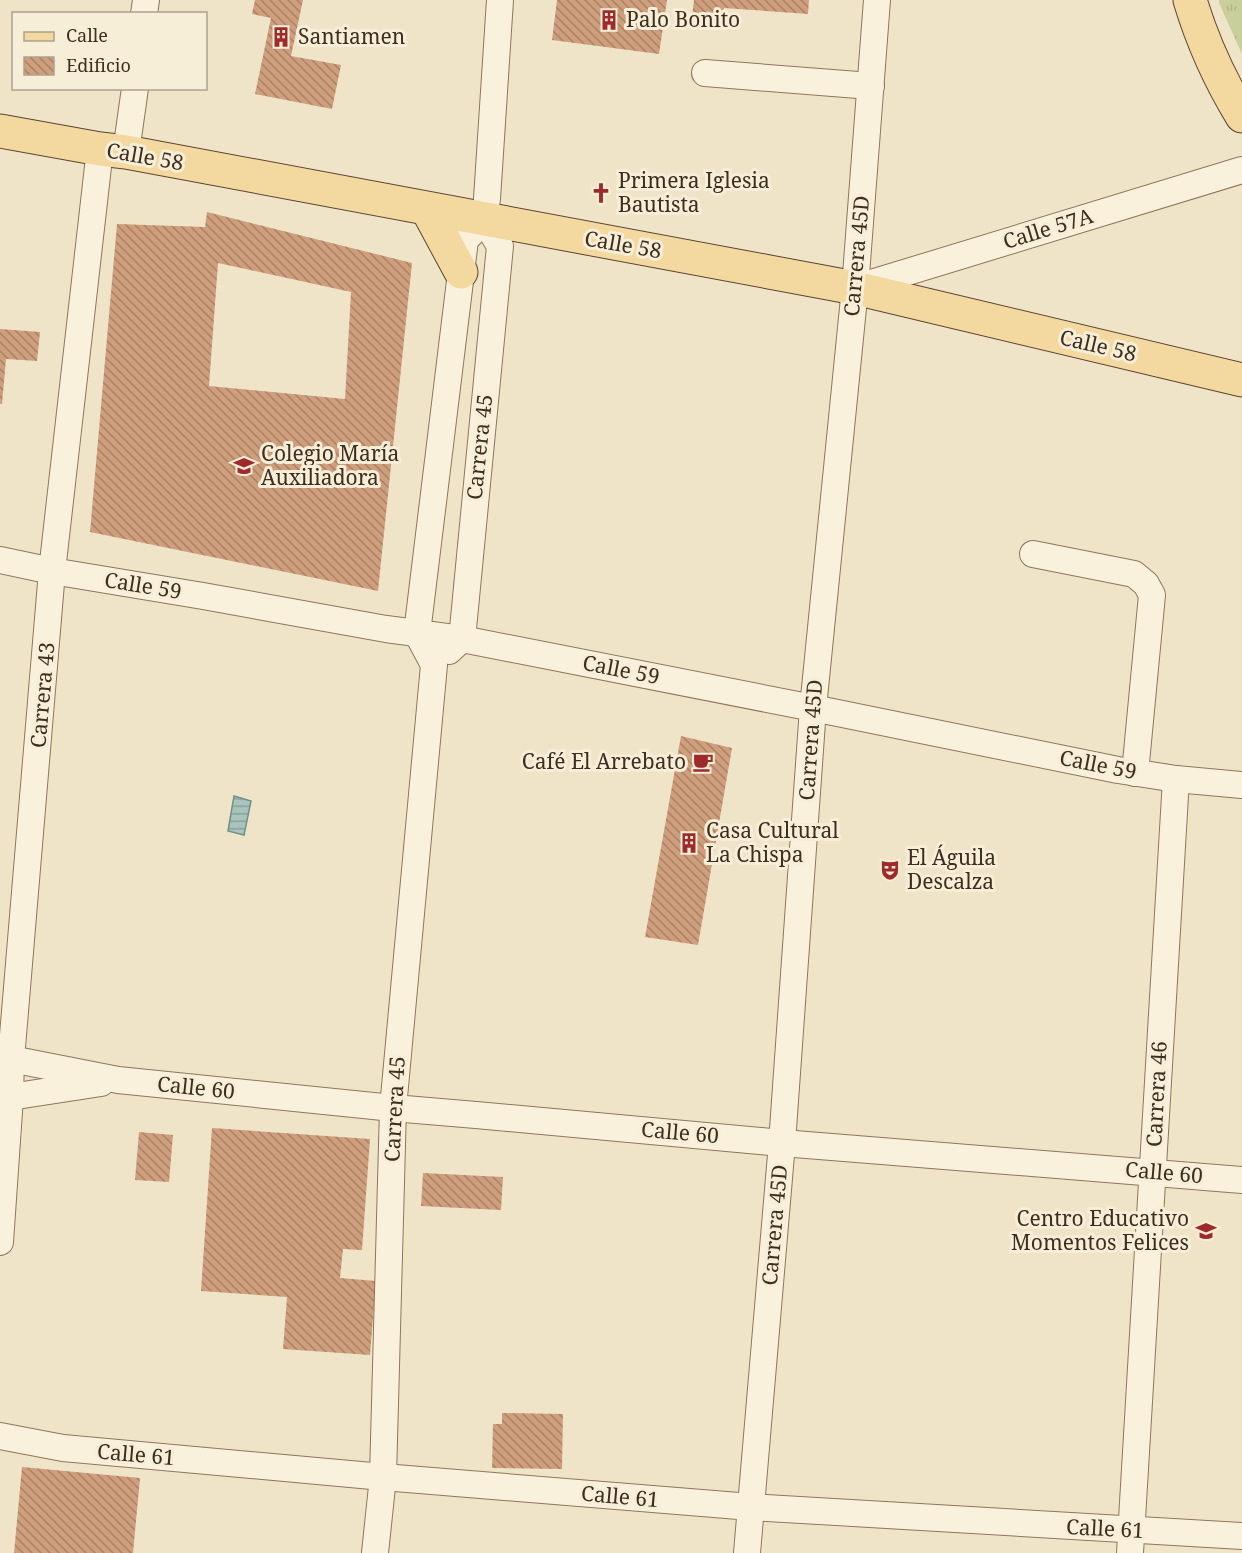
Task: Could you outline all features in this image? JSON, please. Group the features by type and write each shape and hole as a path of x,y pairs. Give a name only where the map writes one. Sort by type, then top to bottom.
{"main road":[{"path":"1190,0 1212,57 1242,116"},
{"name":"Calle 58","path":"0,131 855,288 1242,380"},
{"path":"427,209 460,282"}],"street":[{"path":"484,220 500,0"},
{"name":"Carrera 45D","path":"747,1553 782,1143 813,708 855,288 878,0"},
{"path":"1202,0 1212,57"},
{"path":"705,73 871,86"},
{"name":"Carrera 43","path":"0,1242 6,1058 49,625 52,571 113,151 134,90"},
{"name":"Calle 57A","path":"855,288 1242,170"},
{"name":"Carrera 45","path":"417,633 465,240 484,220 500,246 462,639"},
{"path":"460,282 495,296"},
{"path":"444,409 484,413"},
{"path":"439,450 480,454"},
{"path":"1033,554 1134,574 1146,584 1152,595 1135,773"},
{"name":"Calle 59","path":"0,560 386,629 462,639 1135,773 1242,785"},
{"path":"417,633 434,665 462,639"},
{"name":"Carrera 45","path":"375,1553 383,1477 393,1108 434,665"},
{"name":"Carrera 46","path":"1131,1542 1176,779"},
{"name":"Calle 60","path":"6,1058 118,1080 393,1108 782,1143 1242,1180"},
{"name":"Calle 60","path":"5,1097 118,1080"},
{"name":"Calle 61","path":"0,1436 63,1449 751,1507 1131,1542 1242,1536"}],"green space":[{"path":"1219,0 1242,0 1242,54 1219,3"}],"water":[{"path":"234,796 251,801 244,835 228,831"}],"building":[{"name":"Santiamen","path":"255,0 303,0 291,56 341,65 332,109 255,94 271,18 252,14"},
{"name":"Palo Bonito","path":"557,0 667,0 659,54 552,40"},
{"path":"694,0 809,0 808,14 724,8 724,19 692,17"},
{"name":"Colegio María Auxiliadora","path":"207,212 412,263 378,591 90,532 117,224 205,227","holes":["218,263 351,292 345,399 209,386"]},
{"path":"0,329 40,332 37,361 6,359 2,404 0,404"},
{"name":"Casa Cultural La Chispa","path":"681,736 732,748 698,945 645,937"},
{"path":"212,1128 370,1139 362,1250 343,1249 340,1278 376,1281 370,1355 283,1349 287,1297 201,1291"},
{"path":"139,1132 173,1135 169,1182 135,1180"},
{"path":"423,1173 503,1177 501,1210 421,1206"},
{"path":"502,1413 563,1414 562,1469 492,1468 493,1424 502,1424"},
{"path":"22,1467 140,1478 133,1553 14,1553"}],"place":[{"name":"Palo Bonito","path":"609,20"},
{"name":"Santiamen","path":"281,37"},
{"name":"Primera Iglesia Bautista","path":"601,193"},
{"name":"Colegio María Auxiliadora","path":"244,466"},
{"name":"Café El Arrebato","path":"703,762"},
{"name":"Casa Cultural La Chispa","path":"689,843"},
{"name":"El Águila Descalza","path":"890,870"},
{"name":"Centro Educativo Momentos Felices","path":"1206,1231"}]}
